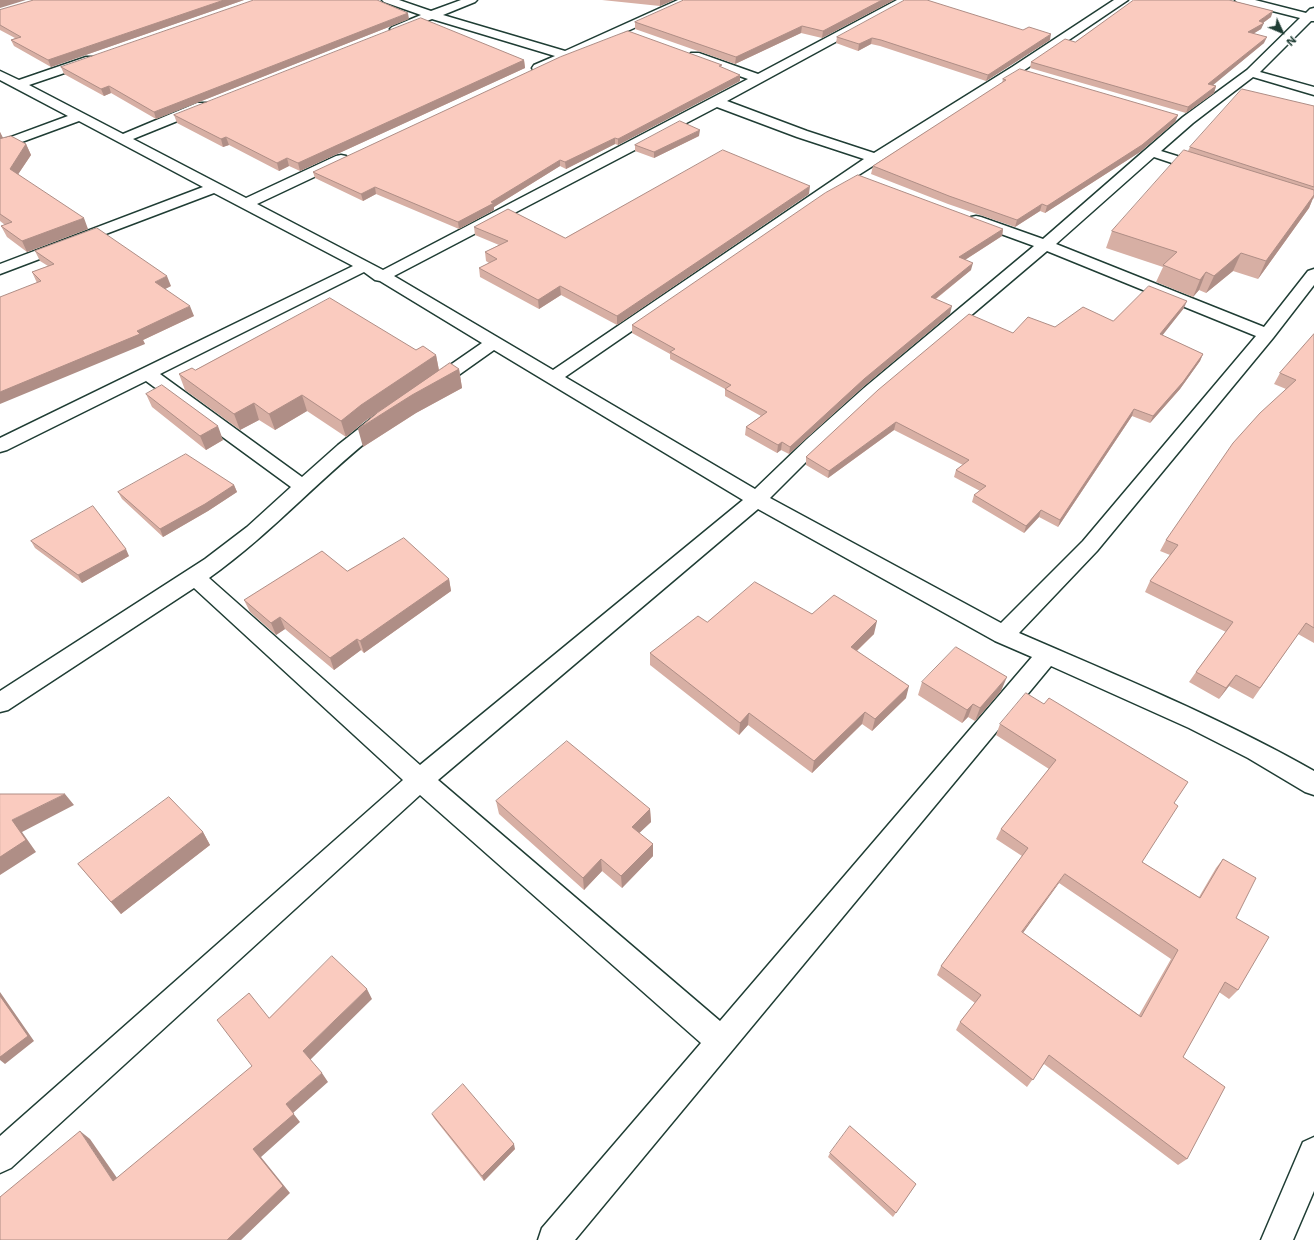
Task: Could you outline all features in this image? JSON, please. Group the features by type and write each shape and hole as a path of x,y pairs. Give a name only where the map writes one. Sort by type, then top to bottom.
{"street":[{"path":"388,0 431,15 493,32 565,55"},
{"path":"388,33 471,0"},
{"path":"665,0 683,2"},
{"path":"381,277 716,102 905,0"},
{"path":"554,377 859,176 875,158 1016,70 1122,0"},
{"path":"1241,0 1312,15"},
{"path":"530,72 621,29 683,2"},
{"path":"0,1157 420,780 757,499 814,443 870,392 1045,245 1151,152 1181,117 1251,73 1312,15"},
{"path":"621,29 635,34"},
{"path":"686,53 759,79"},
{"path":"17,86 98,57"},
{"path":"1016,70 1031,74"},
{"path":"1251,73 1314,91"},
{"path":"0,75 17,86 122,138 365,266 381,277 554,377 757,499 1003,635 1197,721 1258,751 1314,784"},
{"path":"122,138 214,102"},
{"path":"716,102 802,134 875,158"},
{"path":"0,146 78,117"},
{"path":"1151,152 1217,174"},
{"path":"246,203 351,154"},
{"path":"0,269 215,187"},
{"path":"964,216 1045,245 1267,334"},
{"path":"0,446 365,266"},
{"path":"1003,635 1090,546 1267,334 1314,274"},
{"path":"418,395 494,342"},
{"path":"147,373 302,486"},
{"path":"0,703 195,577 234,549 270,518 302,486 343,450 398,408"},
{"path":"195,577 420,780 721,1041"},
{"path":"554,1240 1048,654"},
{"path":"1277,1240 1314,1153"}],"building":[{"path":"34,0 224,0 48,60 11,40 21,37 0,25 0,10"},
{"path":"254,0 377,0 408,13 154,112 109,86 101,89 61,67"},
{"path":"684,0 882,0 823,31 802,26 736,57 635,22"},
{"path":"905,0 927,0 1023,30 1029,27 1051,34 988,75 881,40 872,38 859,44 837,37"},
{"path":"1134,0 1229,0 1273,11 1259,21 1264,23 1248,32 1267,37 1208,84 1216,86 1188,107 1031,62 1065,39 1075,42"},
{"path":"421,18 524,60 298,163 287,158 277,163 226,137 221,139 174,115"},
{"path":"628,31 722,65 719,66 740,75 618,139 615,138 565,162 560,160 491,202 494,203 458,222 375,187 361,194 313,172 560,57"},
{"path":"1020,69 1178,115 1142,145 1047,206 1042,204 1017,220 949,196 873,166 1006,80 1003,79"},
{"path":"1242,89 1314,106 1314,187 1190,147"},
{"path":"680,121 700,130 654,152 635,145"},
{"path":"11,136 26,144 10,169 84,218 22,241 1,226 12,222 0,214 0,139"},
{"path":"723,150 810,186 617,316 560,286 538,300 479,268 497,259 485,252 508,241 474,227 508,209 565,238"},
{"path":"1184,150 1314,190 1314,195 1266,261 1241,253 1214,276 1206,272 1200,280 1163,265 1177,252 1112,231"},
{"path":"858,175 1003,229 959,257 973,263 931,297 952,306 864,379 790,447 782,442 778,445 746,427 767,412 725,389 731,385 670,352 675,349 632,325 825,193"},
{"path":"97,228 167,276 155,282 190,306 137,331 140,334 0,392 0,297 41,281 32,272 54,264 35,251"},
{"path":"1149,286 1187,301 1160,334 1203,354 1183,382 1153,416 1134,409 1060,520 1041,510 1026,526 974,495 986,486 956,470 969,460 896,422 829,471 806,457 878,390 969,314 1013,333 1028,317 1055,327 1083,307 1113,321"},
{"path":"330,298 416,350 423,346 436,355 361,405 341,421 302,395 269,414 254,403 234,414 179,374 192,368 195,370"},
{"path":"1314,334 1314,628 1306,623 1260,688 1236,675 1226,688 1196,672 1233,622 1150,581 1178,545 1166,540 1233,443 1260,413 1296,380 1280,373"},
{"path":"450,363 459,369 412,395 358,429 377,413"},
{"path":"162,385 218,426 200,436 146,394"},
{"path":"186,454 234,485 205,504 160,529 118,492"},
{"path":"93,506 126,549 78,575 31,541"},
{"path":"404,538 449,579 360,641 357,639 330,658 280,617 271,623 244,600 322,551 347,571"},
{"path":"755,582 812,614 834,595 877,621 851,647 909,686 875,719 865,712 814,761 749,713 740,723 650,653 698,616 707,622"},
{"path":"956,647 1007,677 980,708 973,704 967,710 922,682"},
{"path":"1026,693 1044,704 1049,698 1188,782 1174,803 1178,806 1142,862 1200,898 1223,859 1256,878 1236,918 1269,937 1238,990 1225,982 1183,1057 1225,1087 1187,1159 1049,1055 1033,1080 960,1022 981,995 941,966 1028,848 1001,829 1056,760 1000,724","holes":["1065,874 1178,950 1141,1017 1022,932"]},
{"path":"567,741 650,809 632,827 653,844 621,876 601,859 583,878 496,801"},
{"path":"0,794 65,794 12,820 26,840 0,857"},
{"path":"169,797 203,832 111,902 78,864"},
{"path":"332,956 367,989 303,1051 322,1073 286,1104 294,1114 253,1149 283,1186 227,1240 0,1240 0,1197 80,1131 113,1181 252,1066 217,1020 249,993 269,1018"},
{"path":"0,996 28,1036 0,1057"},
{"path":"463,1084 514,1144 482,1176 432,1114"},
{"path":"850,1126 916,1184 896,1213 830,1153"}]}
